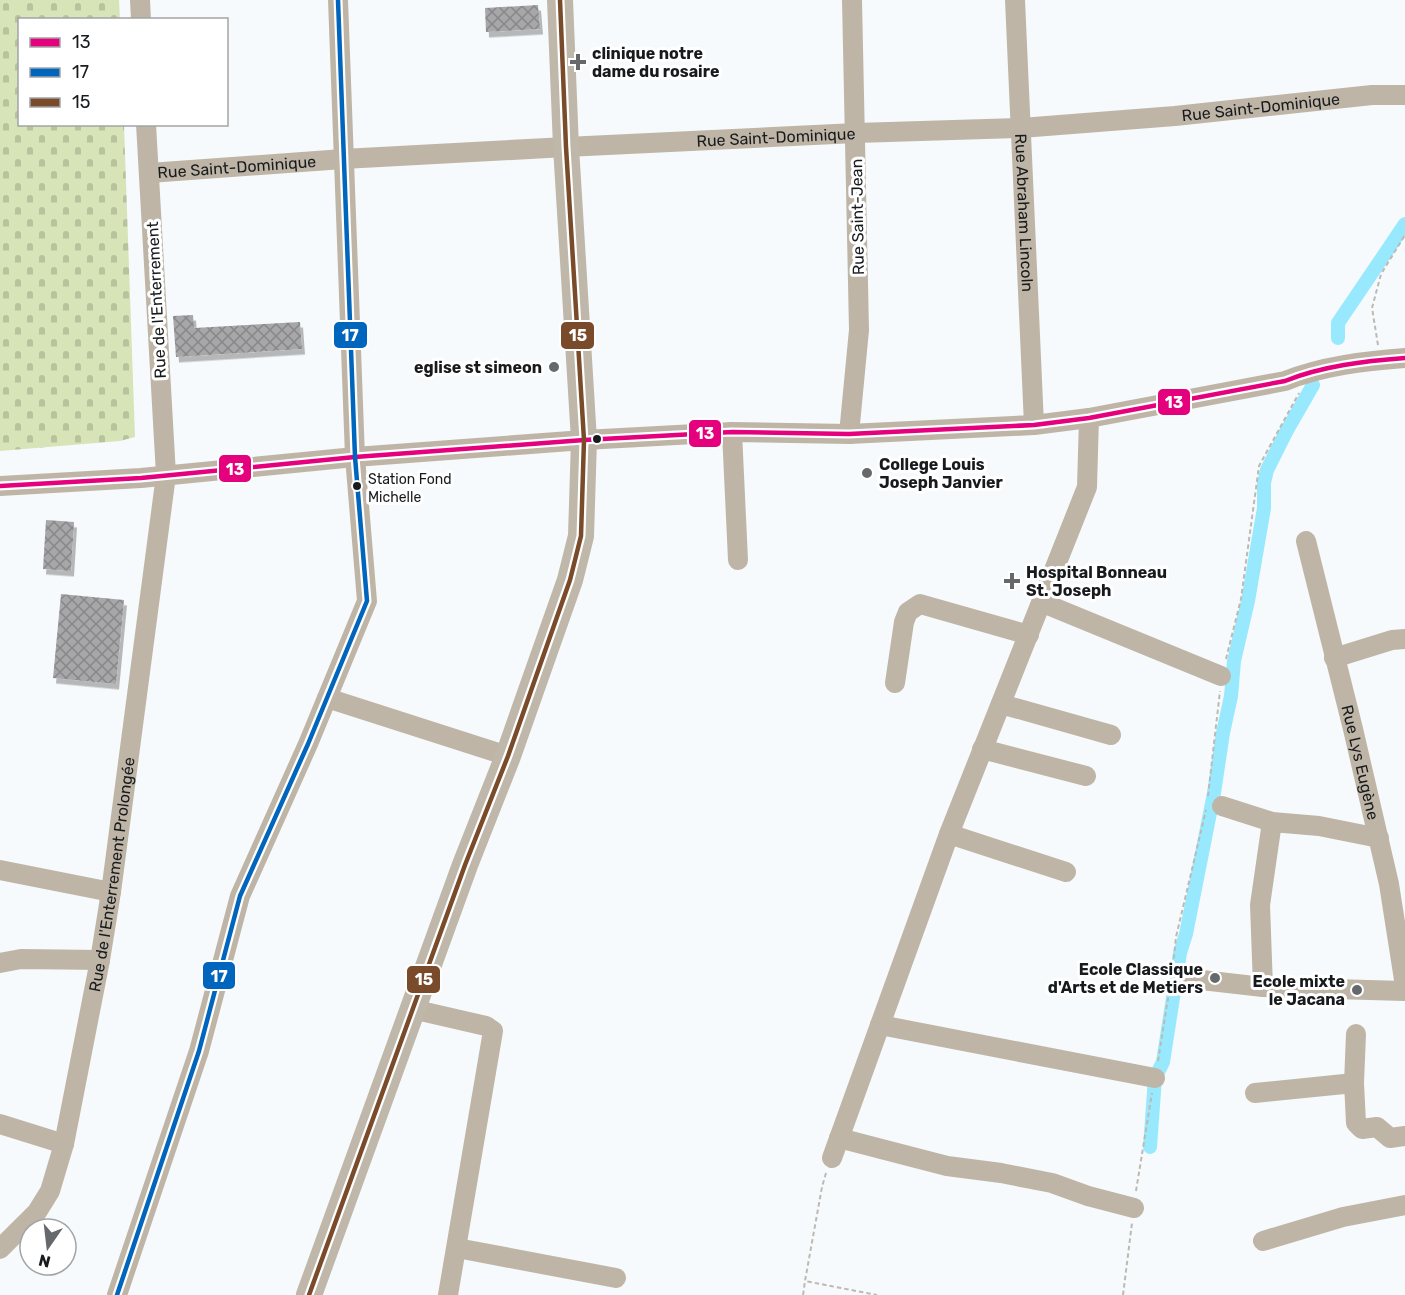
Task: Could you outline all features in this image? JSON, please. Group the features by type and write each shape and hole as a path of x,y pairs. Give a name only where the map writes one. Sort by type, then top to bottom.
{"main road":[{"path":"309,1295 465,865 508,756 570,580 580,536 584,440 566,147 560,0"}],"street":[{"path":"140,0 141,18"},
{"path":"117,1295 199,1051 240,896 367,601 355,457 338,0"},
{"name":"Rue Saint-Jean","path":"849,434 859,330 852,0"},
{"name":"Rue Abraham Lincoln","path":"1015,0 1034,425"},
{"name":"Rue Saint-Dominique","path":"149,173 343,159 566,147 855,133 1021,128 1175,116 1372,95 1405,94"},
{"name":"Rue de l'Enterrement","path":"146,126 166,475"},
{"path":"0,486 166,475 355,457 584,440 732,432 849,434 1034,425 1089,418 1285,381 1305,373 1405,358"},
{"path":"832,1158 949,834 1087,487 1089,418"},
{"path":"732,432 738,560"},
{"name":"Rue de l'Enterrement Prolongée","path":"0,1249 37,1212 50,1191 64,1144 111,892 166,475"},
{"name":"Rue Lys Eugène","path":"1306,542 1379,838 1389,884 1405,986"},
{"path":"1042,603 1221,676"},
{"path":"895,683 904,622 908,612 920,604 1029,635"},
{"path":"1334,658 1392,640 1405,639"},
{"path":"327,698 508,756"},
{"path":"1001,704 1111,735"},
{"path":"982,749 1086,776"},
{"path":"1222,806 1272,822 1319,826 1379,838"},
{"path":"1263,987 1260,905 1272,822"},
{"path":"949,834 1066,872"},
{"path":"0,870 111,892"},
{"path":"0,963 21,959 100,960"},
{"path":"1176,973 1263,987 1405,991"},
{"path":"412,1009 486,1026 493,1031 448,1295"},
{"path":"880,1024 1155,1078"},
{"path":"1356,1034 1354,1083 1356,1123 1362,1130 1377,1127 1390,1138 1405,1136"},
{"path":"1255,1093 1354,1083"},
{"path":"0,1124 64,1144"},
{"path":"839,1138 946,1166 1052,1183 1088,1196 1134,1208"},
{"path":"1263,1241 1343,1216 1405,1205"},
{"path":"457,1248 616,1278"}],"path":[{"path":"1380,360 1372,308 1381,274 1405,235"},
{"path":"1123,1295 1134,1208 1155,1078 1176,973 1176,937 1207,806 1221,676 1241,599 1259,466 1299,393 1305,373"},
{"path":"803,1295 822,1187 832,1158"},
{"path":"805,1281 877,1295"}],"green space":[{"path":"0,0 119,0 120,18 18,18 18,126 124,126 135,437 120,441 0,451"}],"building":[{"path":"538,5 540,29 486,32 485,8"},
{"path":"193,315 194,328 300,322 302,349 176,357 173,316"},
{"path":"46,520 74,522 71,571 43,569"},
{"path":"61,594 124,600 116,684 53,678"}],"waterway":[{"path":"1338,338 1338,323 1405,224"},
{"path":"1150,1147 1155,1078 1163,1062 1180,953 1186,934 1214,793 1231,696 1234,661 1248,601 1264,508 1264,483 1267,470 1313,385"}],"transit line":[{"name":"17","path":"117,1295 199,1051 240,896 308,744 367,601 355,457 338,0"},
{"name":"15","path":"309,1295 465,865 508,756 570,580 581,536 584,440 566,147 560,0"},
{"name":"13","path":"0,486 141,478 355,457 584,440 732,432 849,434 1034,425 1089,418 1285,381 1344,365 1405,358"}],"place":[{"name":"clinique notre dame du rosaire","path":"578,62"},
{"name":"eglise st simeon","path":"554,367"},
{"name":"College Louis Joseph Janvier","path":"867,473"},
{"name":"Station Fond Michelle","path":"357,486"},
{"name":"Hospital Bonneau St. Joseph","path":"1012,581"},
{"name":"Ecole Classique d'Arts et de Metiers","path":"1215,978"},
{"name":"Ecole mixte le Jacana","path":"1357,990"}]}
